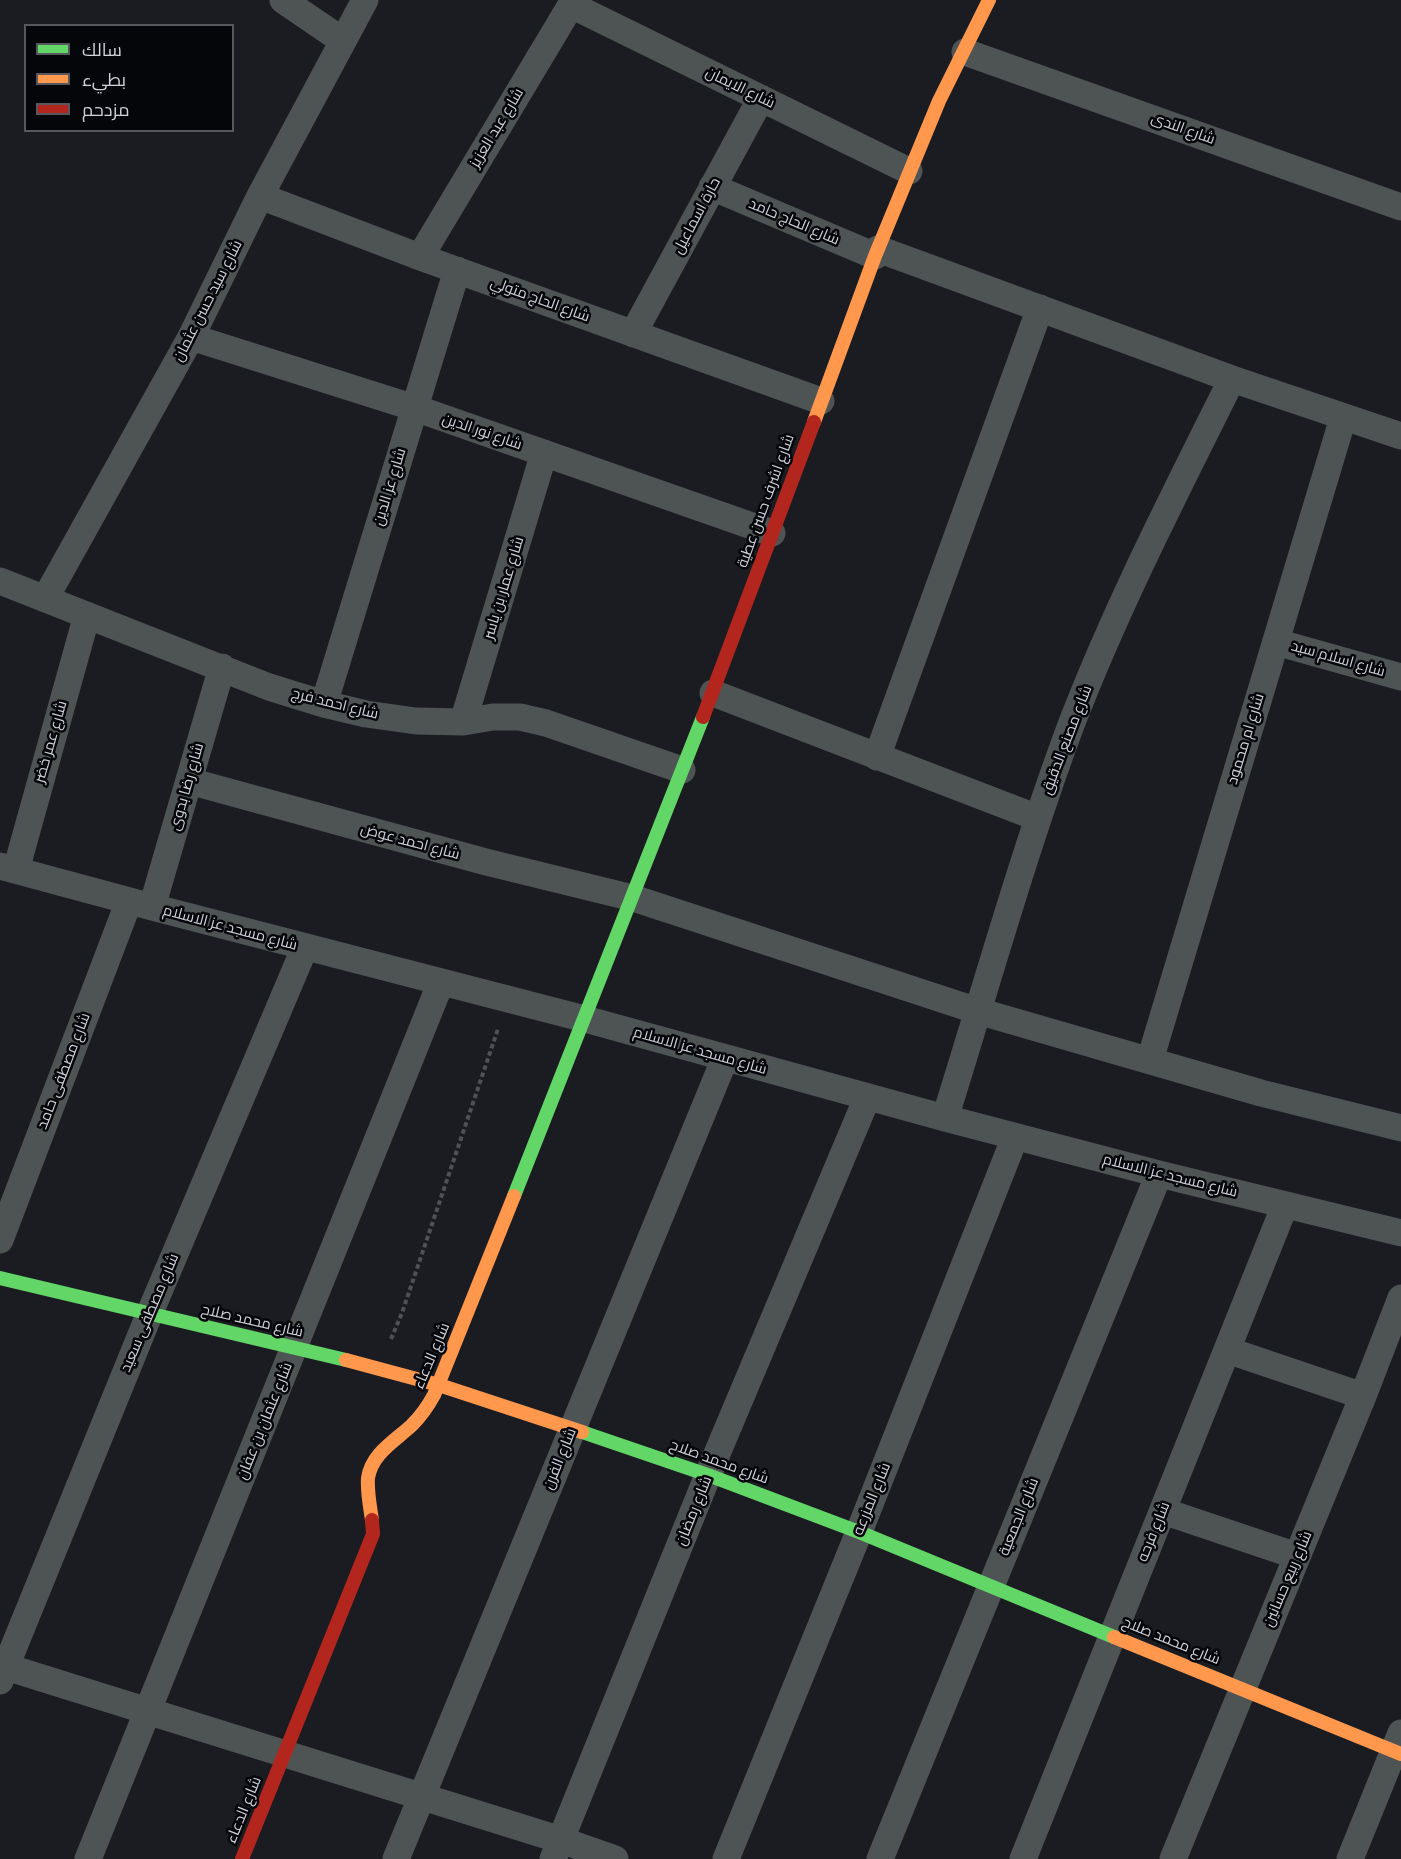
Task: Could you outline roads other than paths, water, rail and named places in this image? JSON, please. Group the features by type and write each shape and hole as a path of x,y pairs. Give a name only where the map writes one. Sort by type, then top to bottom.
{"street":[{"path":"283,0 343,41"},
{"name":"شارع سيد حسن عثمان","path":"45,599 191,337 260,196 365,0"},
{"name":"شارع اشرف حسن عطية","path":"585,1019 713,693 909,171 939,101 989,0"},
{"name":"شارع الايمان","path":"572,2 909,171"},
{"name":"شارع عبد العزيز","path":"420,257 572,2"},
{"name":"شارع الندى","path":"965,52 1401,207"},
{"name":"حارة اسماعيل","path":"633,334 760,98"},
{"name":"شارع الحاج حامد","path":"712,187 877,252 1040,308 1343,418 1401,436"},
{"name":"شارع الحاج متولي","path":"260,196 420,257 821,401"},
{"name":"شارع عز الدين","path":"324,704 457,270"},
{"path":"877,757 1040,308"},
{"name":"شارع نور الدين","path":"191,337 415,408 772,533"},
{"name":"شارع مصنع الدقيق","path":"945,1119 1038,818 1071,725 1108,634 1149,544 1232,379"},
{"name":"شارع ام محمود","path":"1150,1060 1343,418"},
{"name":"شارع عمار بن ياسر","path":"463,722 544,453"},
{"name":"شارع احمد فرج","path":"0,580 269,687 324,704 366,714 416,721 463,722 493,717 520,717 546,723 682,770"},
{"name":"شارع عمر خضر","path":"4,867 87,615"},
{"name":"شارع اسلام سيد","path":"1276,642 1401,677"},
{"name":"شارع رضا بدوى","path":"140,904 189,781 222,668"},
{"path":"713,693 1038,818"},
{"name":"شارع احمد عوض","path":"189,781 486,862 633,898 978,1011 1261,1093 1401,1128"},
{"name":"شارع مسجد عز الاسلام","path":"4,867 585,1019 945,1119 1401,1233"},
{"name":"شارع مصطفى حامد","path":"0,1240 140,904"},
{"name":"شارع مصطفى سعيد","path":"2,1671 149,1315 305,947"},
{"name":"شارع عثمان بن عفان","path":"88,1859 441,982"},
{"name":"شارع الدعاء","path":"242,1859 372,1534 374,1520 368,1488 370,1469 379,1453 412,1425 428,1406 439,1385 585,1019"},
{"name":"شارع الفرن","path":"396,1859 725,1058"},
{"name":"شارع رمضان","path":"557,1849 708,1475 867,1098"},
{"name":"شارع المزرعه","path":"726,1859 859,1532 1015,1137"},
{"name":"شارع الجمعية","path":"880,1859 1159,1174"},
{"name":"شارع فرحه","path":"1023,1859 1285,1205"},
{"name":"شارع محمد صلاح","path":"0,1278 149,1315 295,1347 439,1385 573,1429 708,1475 859,1532 1242,1688 1399,1746"},
{"name":"شارع ربيع حسانين","path":"1173,1859 1401,1298"},
{"path":"1227,1350 1363,1396"},
{"path":"1163,1511 1297,1556"},
{"path":"2,1671 148,1712 421,1797 557,1849 615,1859"},
{"path":"1350,1859 1399,1746"}]}
